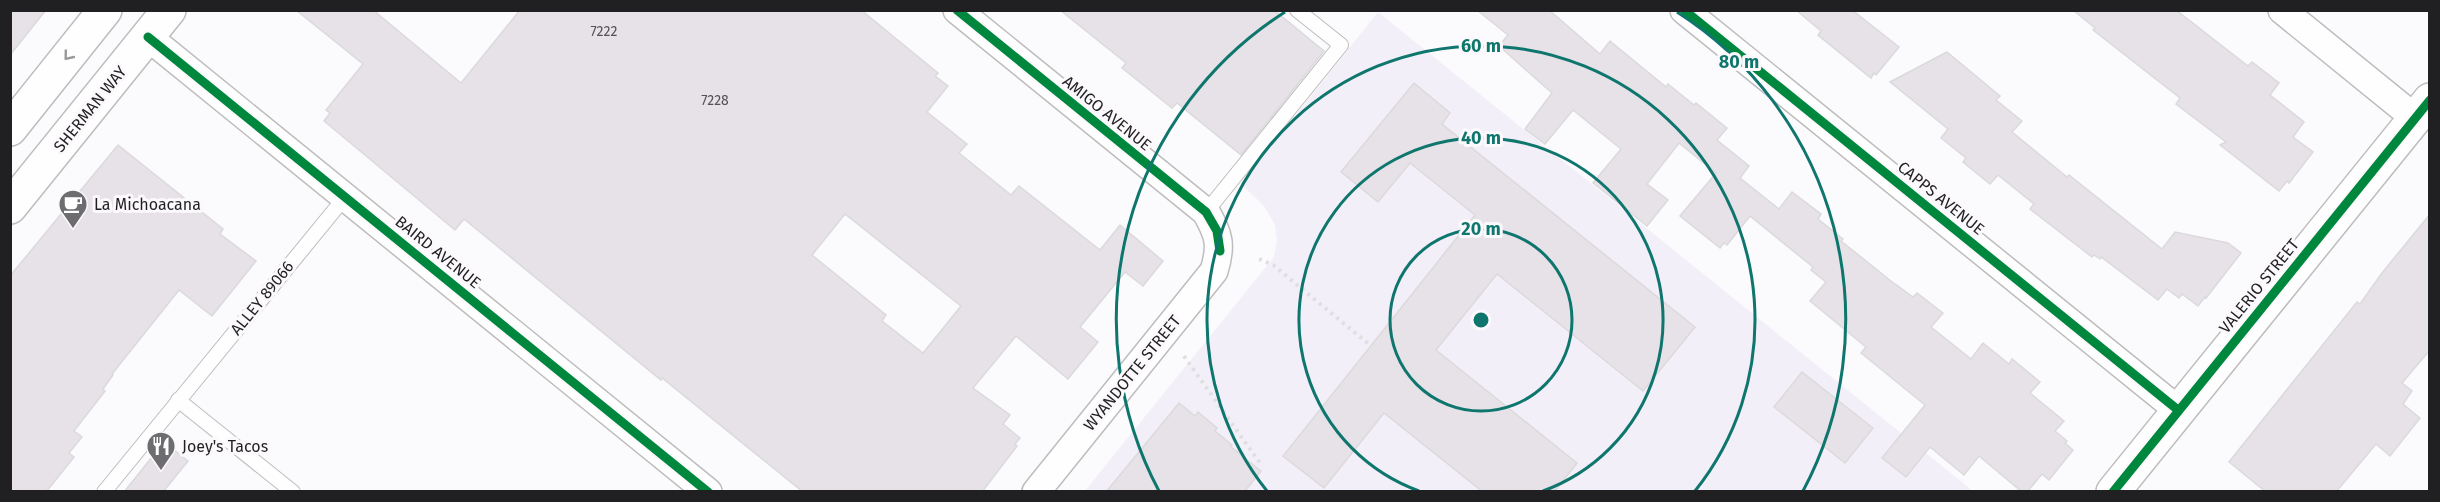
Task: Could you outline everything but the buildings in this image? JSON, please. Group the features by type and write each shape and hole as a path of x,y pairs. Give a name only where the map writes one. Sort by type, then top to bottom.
{"street":[{"path":"10,129 105,10"},
{"path":"117,10 148,37"},
{"name":"SHERMAN WAY","path":"10,207 170,10"},
{"name":"AMIGO AVENUE","path":"957,10 1206,212 1217,231 1220,251"},
{"name":"CAPPS AVENUE","path":"1684,10 2178,410"},
{"path":"2282,10 2422,109"},
{"name":"BAIRD AVENUE","path":"148,37 708,492"},
{"name":"VALERIO STREET","path":"2113,492 2422,109"},
{"name":"WYANDOTTE STREET","path":"1036,492 1214,271 1220,251"}],"lane":[{"path":"1206,212 1341,45 1297,10"},
{"name":"ALLEY 89066","path":"104,492 346,196"},
{"path":"178,400 293,492"}],"path":[{"path":"1259,259 1273,265 1371,346"},
{"path":"1184,356 1262,466"}],"shaded area":[{"path":"1378,12 1973,491 1084,492 1274,257 1277,241 1275,225 1264,206 1241,184"}],"cycle path":[{"path":"957,10 1206,212 1217,231 1220,251"},
{"path":"1684,10 2178,410"},
{"path":"148,37 708,492"},
{"path":"2113,492 2430,100"}],"place":[{"name":"La Michoacana","path":"73,230"},
{"name":"Joey's Tacos","path":"161,472"}]}
